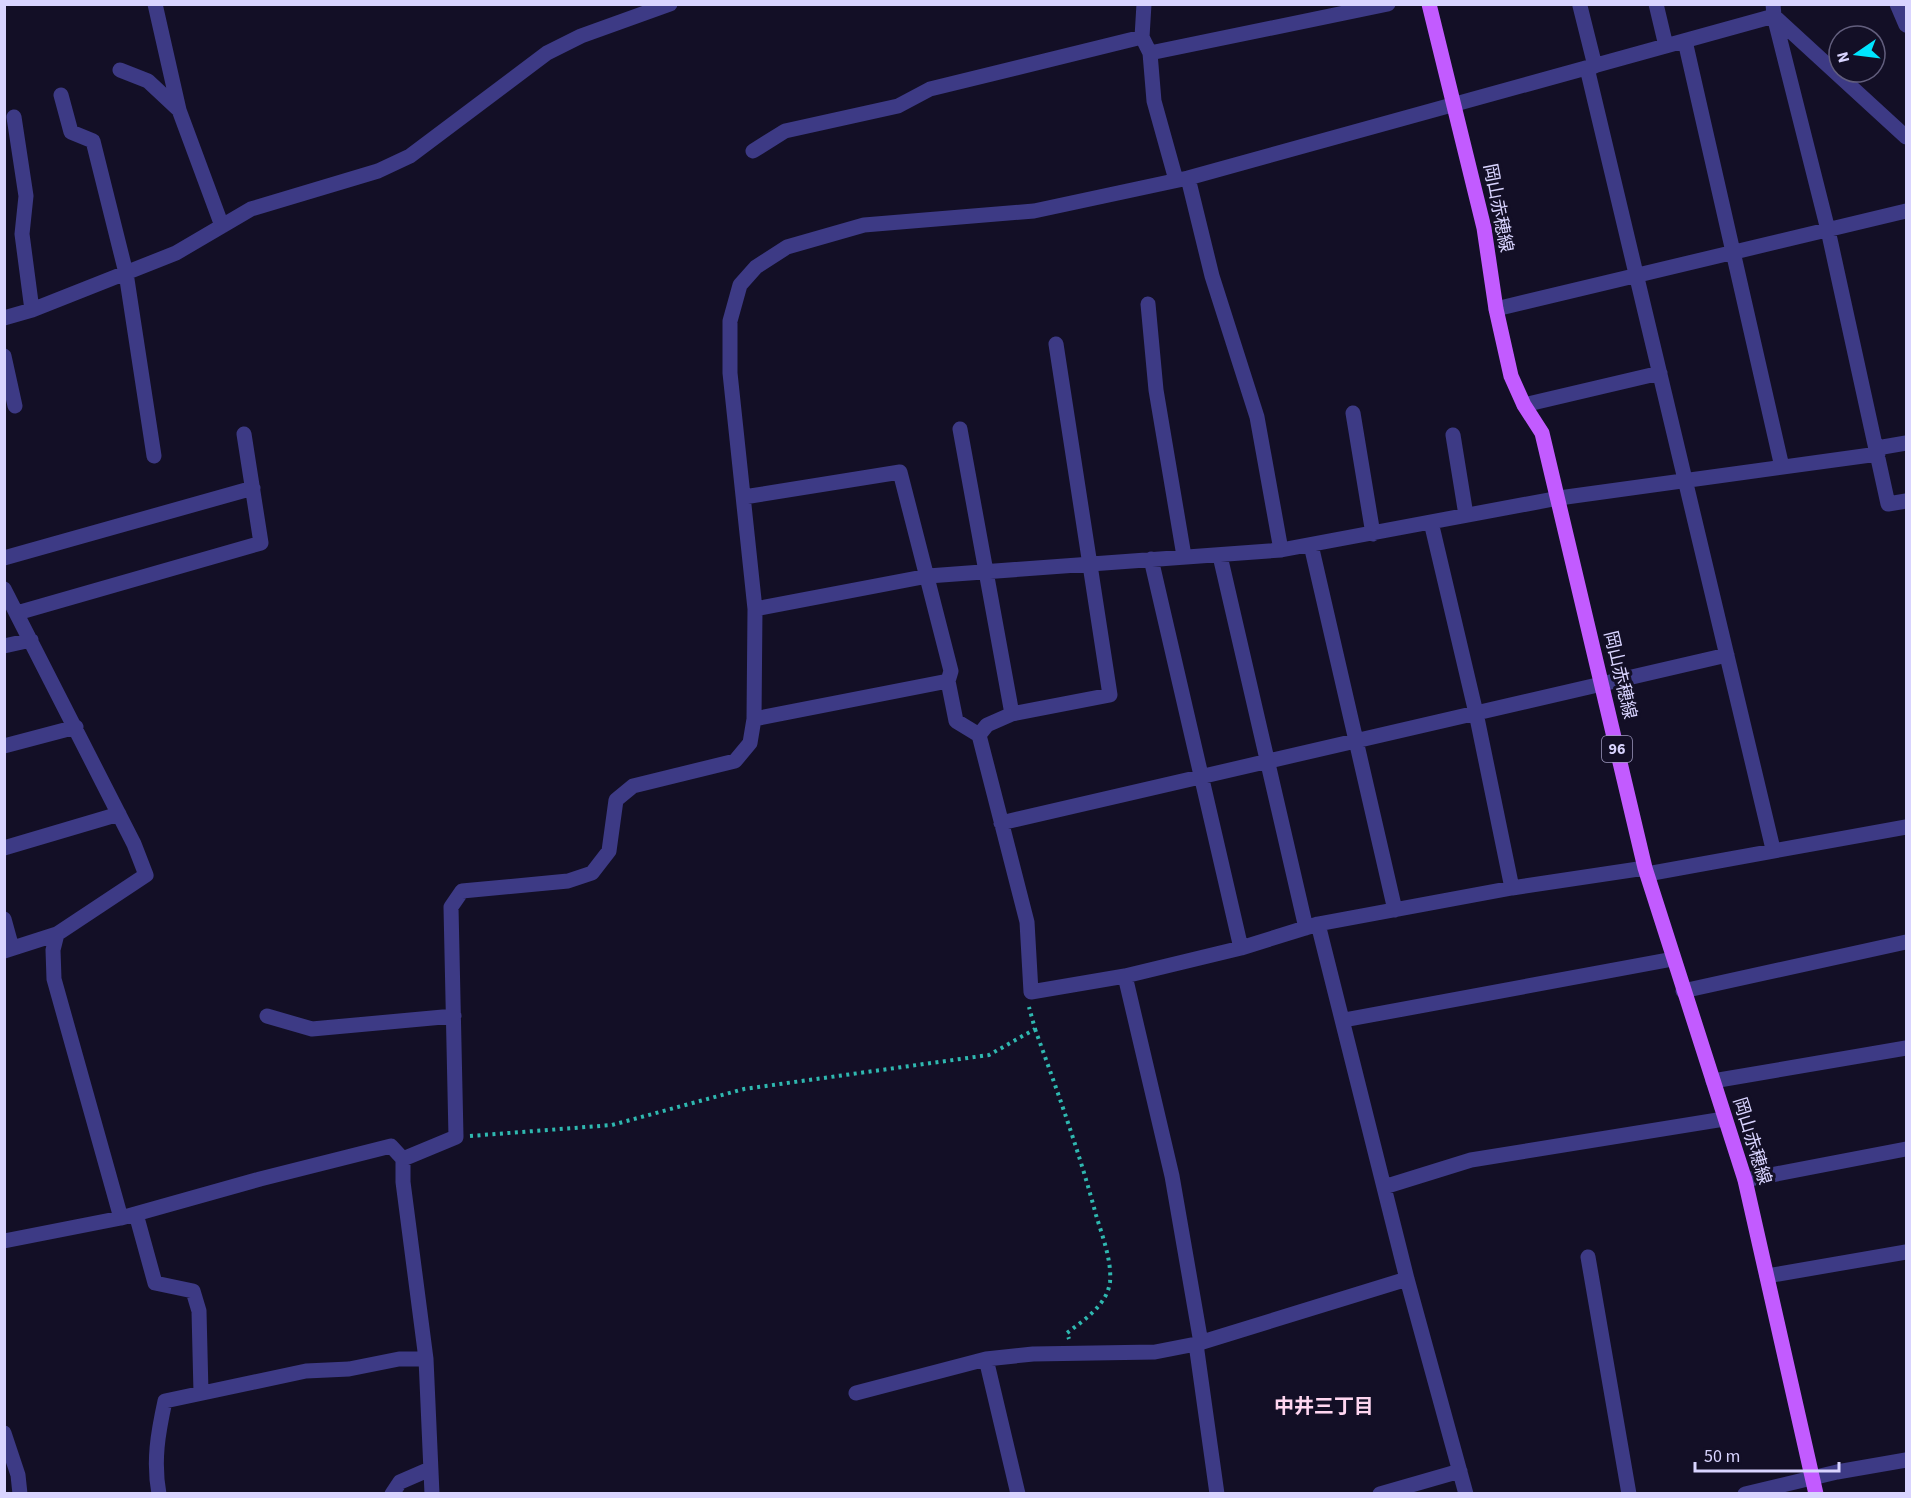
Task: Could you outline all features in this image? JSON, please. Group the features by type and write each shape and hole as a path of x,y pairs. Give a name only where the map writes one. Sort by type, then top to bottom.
{"main road":[{"name":"岡山赤穂線","path":"1428,4 1456,105 1484,228 1496,309 1511,376 1524,405 1542,433 1646,871 1745,1180 1816,1494"}],"street":[{"path":"155,4 179,110 222,226"},
{"path":"4,318 32,310 176,253 251,209 378,171 410,156 547,54 581,36 670,4"},
{"path":"1144,4 1142,37 1150,53 1154,101 1182,179 1257,417 1281,550"},
{"path":"1150,53 1388,4"},
{"path":"1656,4 1666,46"},
{"path":"1897,4 1906,25"},
{"path":"1580,6 1591,67 1637,276 1773,849"},
{"path":"403,1159 456,1137 451,907 462,891 568,881 592,873 609,851 616,800 633,786 735,761 750,743 754,719 755,609 730,373 730,321 740,285 756,267 787,247 864,225 1034,211 1182,179 1684,41 1774,10"},
{"path":"1774,10 1906,137"},
{"path":"1774,10 1828,230 1888,504 1906,501"},
{"path":"753,151 785,131 898,106 930,89 1142,37"},
{"path":"1684,41 1782,467"},
{"path":"120,70 148,81 179,110"},
{"path":"61,95 71,132 93,141 126,273 154,456"},
{"path":"14,117 26,196 22,234 32,310"},
{"path":"1496,309 1906,211"},
{"path":"1148,304 1156,390 1184,556"},
{"path":"979,735 987,725 1012,714 1110,695 1056,344"},
{"path":"4,356 15,406"},
{"path":"1524,405 1660,373"},
{"path":"1353,413 1373,534"},
{"path":"960,429 1012,714"},
{"path":"17,613 261,543 244,434"},
{"path":"1453,435 1466,515"},
{"path":"755,609 928,576 1090,566 1184,556 1220,556 1281,550 1559,498 1782,467 1877,451 1906,443"},
{"path":"744,497 900,472 951,671 948,681 956,721 979,735 1027,922 1031,992 1125,976 1242,948 1312,926 1395,910 1512,888 1646,871 1906,827"},
{"path":"4,558 253,488"},
{"path":"1431,522 1476,713 1512,888"},
{"path":"1311,545 1358,740 1395,910"},
{"path":"1220,556 1268,760 1312,926 1344,1020 1407,1278 1466,1494"},
{"path":"1151,559 1242,948"},
{"path":"4,589 119,814 146,875 57,934 8,949 4,919"},
{"path":"4,646 31,640"},
{"path":"1001,823 1727,655"},
{"path":"754,719 948,681"},
{"path":"4,746 76,728"},
{"path":"4,848 119,814"},
{"path":"57,934 53,950 54,979 128,1216 155,1283 193,1291 199,1311 201,1393"},
{"path":"1683,991 1906,942"},
{"path":"1344,1020 1673,959"},
{"path":"1125,976 1173,1176 1217,1494"},
{"path":"267,1016 312,1029 454,1016"},
{"path":"1713,1081 1906,1048"},
{"path":"1384,1187 1471,1160 1724,1119"},
{"path":"4,1241 128,1216 260,1179 391,1146 403,1159 403,1182 426,1359 432,1494"},
{"path":"1745,1180 1906,1149"},
{"path":"1767,1276 1906,1252"},
{"path":"1588,1257 1629,1494"},
{"path":"856,1393 986,1359 1155,1352 1198,1344 1407,1278"},
{"path":"159,1494 154,1471 157,1436 165,1401 306,1371 349,1369 399,1359 426,1359"},
{"path":"986,1359 1018,1494"},
{"path":"4,1432 18,1475 20,1494"},
{"path":"1745,1494 1812,1478 1906,1460"},
{"path":"392,1494 400,1482 430,1469"},
{"path":"1380,1494 1460,1471"}],"path":[{"path":"1031,992 1027,999 1035,1029 1075,1138 1106,1251 1110,1282 1101,1302 1089,1317 1067,1333 1075,1354"},
{"path":"456,1137 612,1125 744,1089 989,1055 1035,1029"}],"district":[{"name":"中井三丁目","path":"1324,1407"}]}
